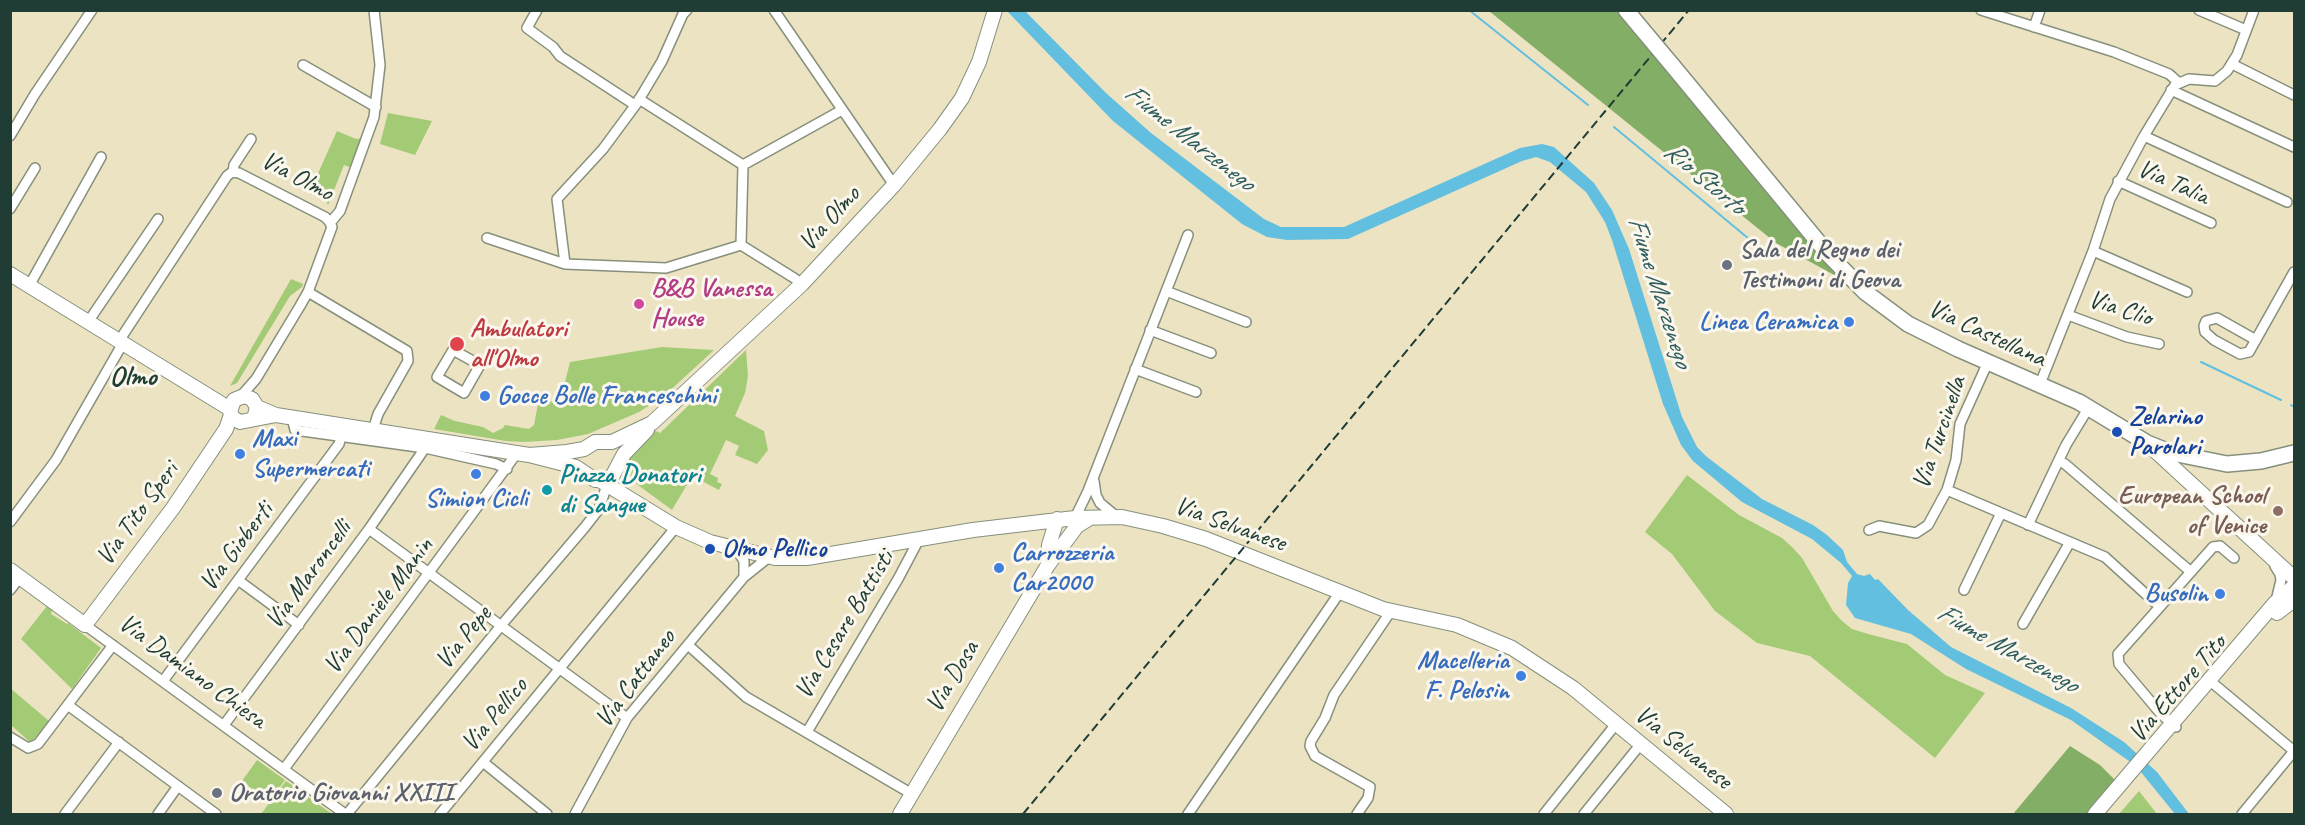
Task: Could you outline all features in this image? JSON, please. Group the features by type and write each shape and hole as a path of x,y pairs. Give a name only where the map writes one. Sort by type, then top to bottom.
{"main road":[{"name":"Via Castellana","path":"1626,10 1829,255 1865,292 1896,316 1925,334 2089,407 2147,443"},
{"path":"2147,443 2172,453 2227,464 2261,461 2295,453"}],"street":[{"path":"10,136 34,94 92,10"},
{"path":"330,223 340,211 370,132 376,107 380,55 374,10"},
{"path":"537,10 527,28 553,47 560,56 743,165"},
{"path":"565,264 557,199 603,148 637,102 662,61 683,14 687,10"},
{"path":"774,10 894,185"},
{"name":"Via Olmo","path":"292,418 295,430 341,437 523,454 563,463 604,483 613,475 652,423 802,284 894,185 962,98 979,62 995,10"},
{"path":"1981,10 2124,55 2169,74 2178,82"},
{"path":"2034,27 2040,10"},
{"path":"2199,10 2246,30"},
{"path":"2040,384 2118,181 2171,90 2178,82 2189,79 2215,81 2232,64 2254,10"},
{"path":"2232,64 2295,96"},
{"path":"303,65 376,107"},
{"path":"2171,90 2295,147"},
{"path":"743,165 842,110"},
{"path":"2144,136 2287,202"},
{"path":"233,172 234,165 251,139"},
{"path":"29,286 101,157"},
{"path":"741,245 743,165"},
{"path":"10,209 35,168"},
{"name":"Via Olmo","path":"10,522 61,451 121,342 228,176 233,172 325,217 330,223 331,234 308,292 256,379 234,405"},
{"name":"Via Talia","path":"2118,181 2211,223"},
{"path":"88,322 158,219"},
{"path":"1075,518 1094,478 1188,235"},
{"path":"487,238 565,264 666,268 741,245 802,284"},
{"path":"2093,251 2187,292"},
{"path":"2256,340 2217,318 2206,321 2204,326 2209,337 2240,354 2249,352 2256,340 2295,272"},
{"path":"10,274 216,399 234,405 248,397 253,413"},
{"path":"1166,291 1246,322"},
{"path":"308,292 407,351 408,361 378,414 373,430"},
{"name":"Via Clio","path":"2068,315 2127,337 2159,344"},
{"path":"1150,330 1211,353"},
{"path":"453,350 480,365 464,393 437,377 453,350"},
{"name":"Via Turcinella","path":"1869,530 1879,526 1890,526 1916,533 1928,525 1947,490 1954,469 1960,424 1988,362"},
{"path":"1136,369 1197,392"},
{"name":"Via Olmo","path":"256,379 253,413 373,430 498,464 507,469"},
{"path":"234,405 236,421 253,413"},
{"name":"Via Tito Speri","path":"86,625 174,508 226,429 234,405"},
{"path":"2028,525 2074,430 2089,407"},
{"path":"226,429 253,413"},
{"name":"Via Olmo","path":"523,454 584,449 594,442 607,443 652,423"},
{"name":"Via Gioberti","path":"163,681 339,444 341,437"},
{"path":"607,443 615,450 618,466"},
{"name":"Via Castellana","path":"2147,443 2295,578"},
{"name":"Via Maroncelli","path":"224,725 369,529 426,444"},
{"path":"582,471 579,459 584,449"},
{"name":"Via Daniele Manin","path":"284,769 507,469 523,454"},
{"path":"2059,461 2191,572"},
{"name":"Via Selvanese","path":"618,466 622,483 659,516"},
{"path":"1094,478 1096,495 1100,503 1117,517"},
{"name":"Via Selvanese","path":"604,483 676,527 710,542 763,556 807,558 1030,522 1095,516 1148,522 1206,539 1391,611 1457,625 1512,648 1569,685 1726,814"},
{"name":"Via Pepe","path":"346,814 585,527 599,509 604,483"},
{"path":"1947,490 2105,557 2160,607"},
{"path":"1964,590 2001,513"},
{"path":"1056,546 1080,523 1095,516"},
{"path":"1056,546 1057,519"},
{"path":"1030,522 1056,546"},
{"name":"Via Pellico","path":"440,814 676,527"},
{"name":"Via Pellico","path":"369,529 627,718"},
{"name":"Via Ettore Tito","path":"2251,537 2280,574 2281,587 2274,604"},
{"name":"Via Cesare Battisti","path":"807,732 898,579 915,545 915,539"},
{"path":"2023,624 2070,542"},
{"name":"Via Dosa","path":"900,814 1048,565 1056,546"},
{"path":"2174,726 2118,662 2121,652 2215,546 2222,547 2234,558"},
{"path":"737,550 744,561 744,577"},
{"name":"Via Cattaneo","path":"575,814 627,718 763,556"},
{"path":"10,590 15,574"},
{"name":"Via Damiano Chiesa","path":"15,574 346,814"},
{"path":"238,580 299,625"},
{"name":"Via Ettore Tito","path":"2095,814 2174,726 2274,604 2295,586"},
{"path":"1188,814 1340,592"},
{"name":"Via Ettore Tito","path":"2211,682 2278,612 2295,600"},
{"path":"1357,814 1368,798 1370,787 1315,756 1310,746 1335,695 1391,611"},
{"path":"10,737 25,747 35,746 69,706 113,645"},
{"name":"Via Cesare Battisti","path":"688,645 746,697 912,794"},
{"path":"2211,682 2294,751 2242,814"},
{"path":"69,706 216,814"},
{"path":"1544,814 1616,724"},
{"path":"65,814 119,742"},
{"path":"1584,814 1640,744"},
{"path":"483,762 547,814"},
{"name":"Via Ettore Tito","path":"2103,814 2133,774"},
{"path":"158,814 178,786"}],"green space":[{"path":"1489,11 1617,11 1845,281 1776,243"},
{"path":"388,113 432,121 415,155 380,144"},
{"path":"337,131 356,139 363,138 352,168 344,165 328,205 326,200 316,194 312,187"},
{"path":"291,279 303,284 302,287 290,296 237,383 230,386"},
{"path":"662,347 714,350 664,396 639,412 588,434 557,440 524,442 434,429 441,415 455,421 483,427 493,433 505,425 529,429 534,425 540,401 560,402 570,362"},
{"path":"746,350 748,376 745,393 735,416 764,431 768,450 757,464 735,455 739,446 726,440 710,474 718,478 717,482 722,484 719,490 692,476 672,510 623,474 621,469 642,440 654,430 660,433"},
{"path":"1687,475 1739,515 1782,538 1793,548 1802,558 1833,611 1852,629 1907,644 1945,675 1985,693 1935,758 1810,656 1757,643 1715,611 1672,554 1645,532"},
{"path":"47,606 52,610 51,614 68,623 101,648 72,689 21,639"},
{"path":"10,688 49,721 31,743 11,725"},
{"path":"2070,746 2100,765 2116,781 2088,814 2013,814"},
{"path":"257,760 285,780 269,802 242,781"},
{"path":"286,781 332,814 261,814"},
{"path":"2139,791 2157,814 2119,814"}],"water":[{"name":"Fiume Marzenego","path":"1007,11 1025,11 1106,93 1151,133 1264,219 1281,227 1344,227 1520,148 1542,144 1554,147 1594,183 1612,210 1629,249 1682,417 1697,447 1762,499 1813,525 1827,535 1843,550 1847,562 1857,574 1864,576 1870,574 1875,580 1878,579 1908,610 1951,647 2071,708 2124,742 2157,772 2189,814 2175,814 2136,766 2071,720 1966,669 1911,634 1855,618 1846,605 1848,583 1852,576 1841,563 1812,539 1742,502 1693,461 1681,445 1663,404 1605,222 1586,192 1550,162 1536,157 1522,161 1348,239 1287,240 1267,237 1242,224 1113,121"}],"waterway":[{"name":"Rio Storto","path":"1469,10 1588,105"},
{"name":"Rio Storto","path":"1614,127 1772,258"},
{"name":"Rio Storto","path":"2201,362 2281,400"}],"railway":[{"path":"1023,814 1689,10"}],"place":[{"name":"Sala del Regno dei Testimoni di Geova","path":"1727,265"},
{"name":"B&B Vanessa House","path":"639,304"},
{"name":"Linea Ceramica","path":"1849,322"},
{"name":"Ambulatori all'Olmo","path":"457,344"},
{"name":"Gocce Bolle Franceschini","path":"485,396"},
{"name":"Zelarino Parolari","path":"2117,432"},
{"name":"Maxi Supermercati","path":"240,454"},
{"name":"Simion Cicli","path":"476,474"},
{"name":"Piazza Donatori di Sangue","path":"547,490"},
{"name":"European School of Venice","path":"2278,511"},
{"name":"Olmo Pellico","path":"710,549"},
{"name":"Carrozzeria Car2000","path":"999,568"},
{"name":"Busolin","path":"2220,594"},
{"name":"Macelleria F. Pelosin","path":"1521,676"},
{"name":"Oratorio Giovanni XXIII","path":"217,793"}],"district":[{"name":"Olmo","path":"133,378"}]}
